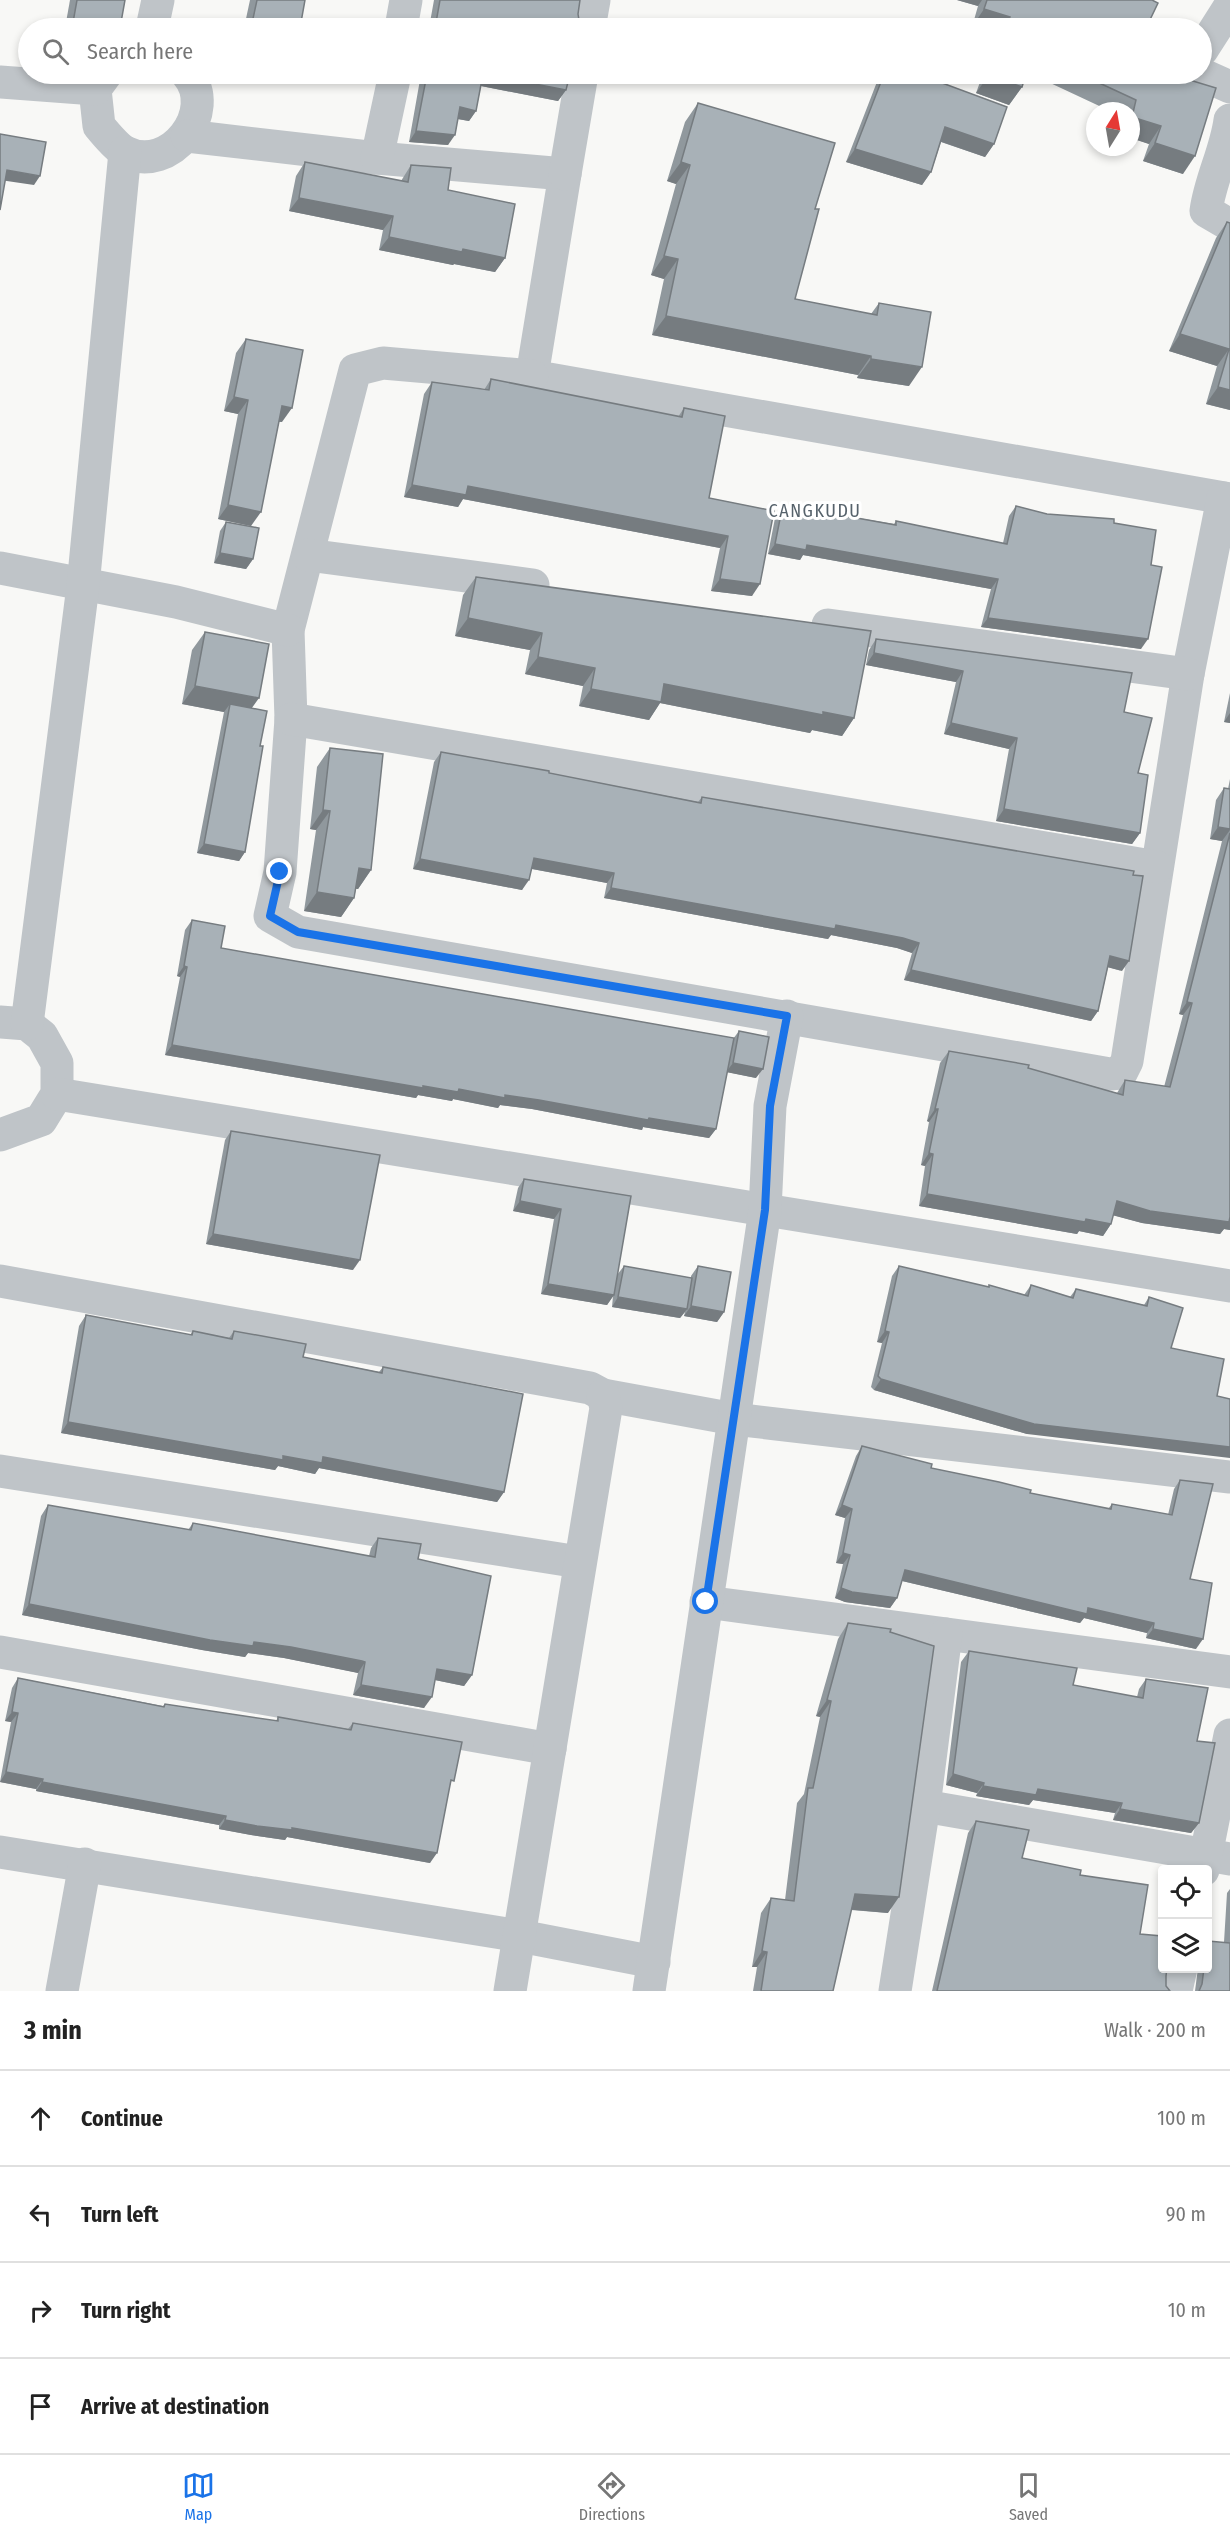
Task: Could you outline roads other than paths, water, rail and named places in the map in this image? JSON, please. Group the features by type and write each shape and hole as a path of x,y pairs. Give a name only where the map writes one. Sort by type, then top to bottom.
{"street":[{"path":"154,18 158,0"},
{"path":"403,18 406,0"},
{"path":"591,18 594,0"},
{"path":"1212,35 1230,6"},
{"path":"1212,79 1230,87"},
{"path":"0,82 18,82"},
{"path":"101,84 99,126 125,152 147,156 169,150 187,136 198,109 194,84"},
{"path":"377,158 392,84"},
{"path":"532,376 580,84"},
{"path":"1230,120 1227,141 1209,192 1206,211 1230,225"},
{"path":"187,136 377,158 564,174"},
{"path":"1,1142 41,1120 57,1094 57,1063 42,1036 14,1023 83,586 125,152"},
{"path":"383,363 532,376 1226,499 1188,674 1127,1061 1121,1073 1110,1074 298,932 270,916 280,872 291,719 288,630 355,370 383,363"},
{"path":"308,555 566,590"},
{"path":"0,568 83,586 176,602 288,630"},
{"path":"801,621 1188,674"},
{"path":"291,719 1157,867"},
{"path":"0,1852 520,1936 652,1976 765,1210 770,1106 787,1016"},
{"path":"57,1094 1230,1286"},
{"path":"0,1281 590,1388 603,1395 734,1419 1230,1477"},
{"path":"510,1991 606,1408 603,1395"},
{"path":"0,1471 579,1562"},
{"path":"706,1602 1230,1672"},
{"path":"901,1990 946,1634"},
{"path":"0,1652 550,1749"},
{"path":"924,1806 1213,1861 1230,1735"},
{"path":"62,1991 85,1864"},
{"path":"1176,1991 1180,1973"}],"district":[{"name":"CANGKUDU","path":"815,511"}]}
